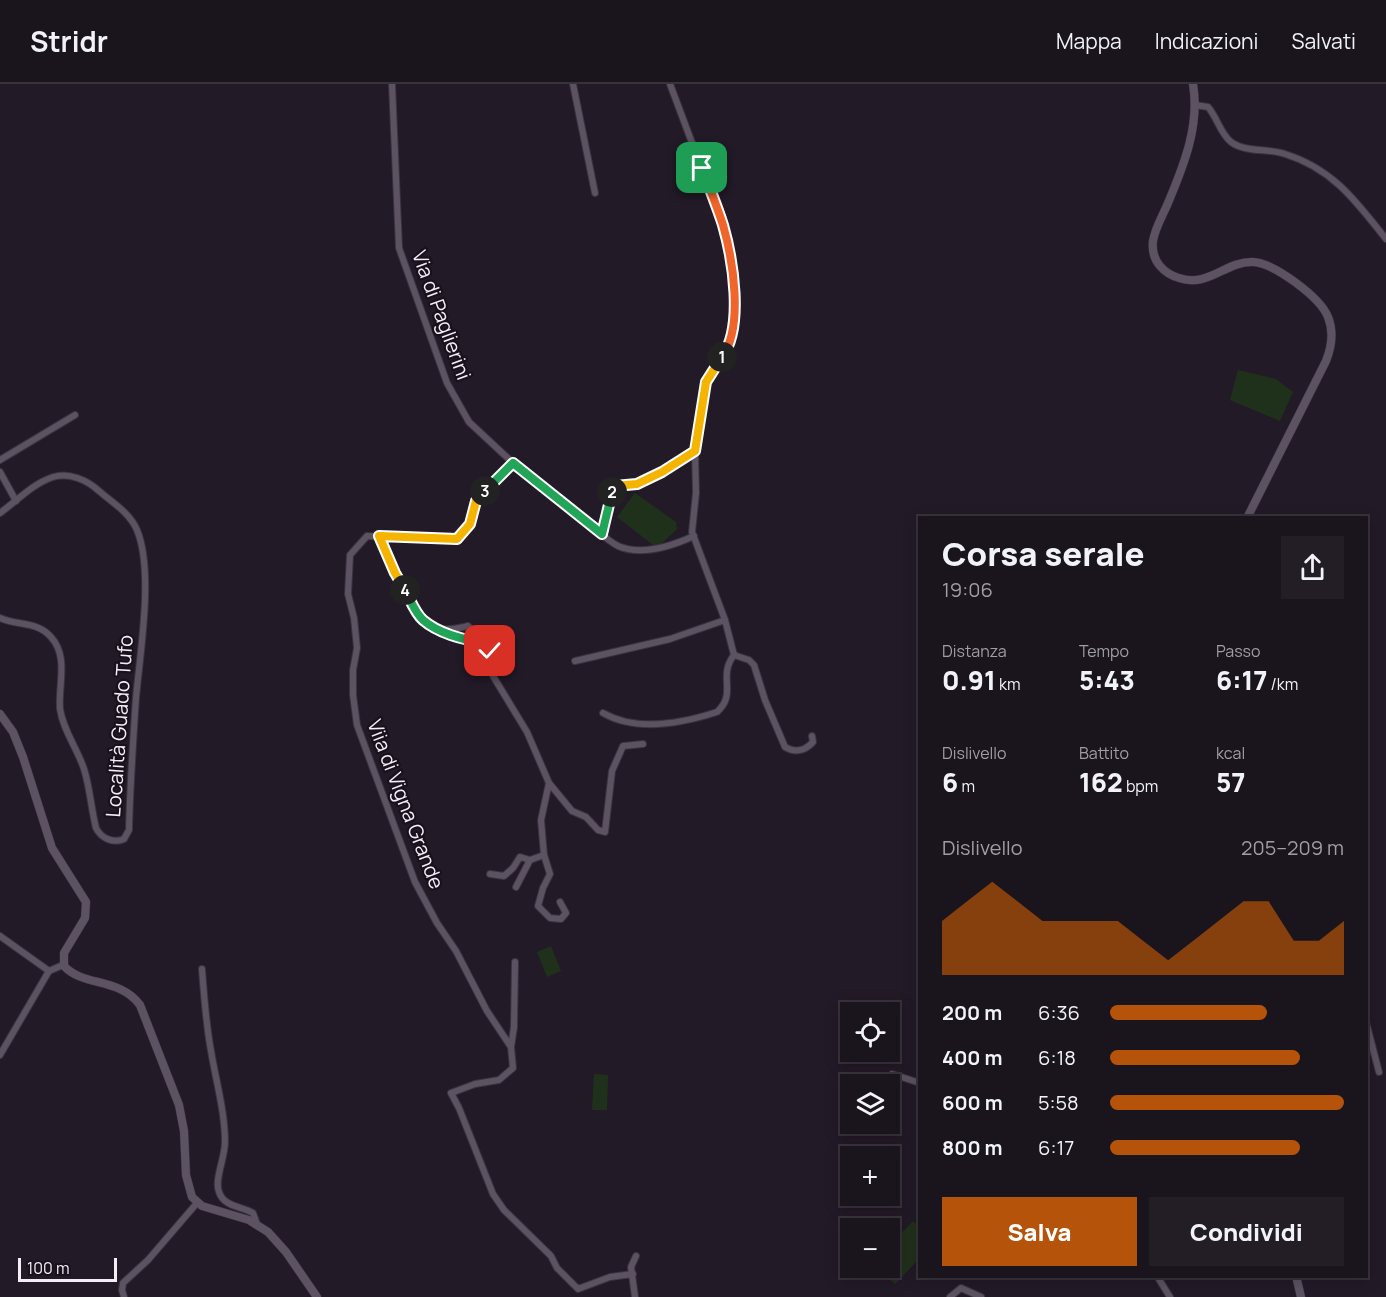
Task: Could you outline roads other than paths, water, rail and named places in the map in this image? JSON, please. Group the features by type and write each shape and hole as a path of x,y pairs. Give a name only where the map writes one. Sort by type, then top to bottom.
{"street":[{"name":"Via di Paglierini","path":"392,84 399,248 447,383 469,422 513,463"},
{"path":"573,84 595,193"},
{"path":"603,713 614,719 628,722 658,723 717,712 728,697 726,676 729,662 734,655 725,620 693,536 697,470 695,451 706,382 728,349 734,329 735,307 728,246 722,223 670,84"},
{"path":"1193,84 1195,105 1193,127 1185,158 1154,236 1153,250 1156,261 1170,274 1195,281 1207,279 1245,263 1257,262 1274,267 1322,307 1327,314 1331,331 1331,347 1326,361 1248,516"},
{"path":"1195,105 1208,107 1224,133 1236,145 1283,153 1321,169 1346,190 1386,239"},
{"path":"0,460 75,415"},
{"path":"602,534 606,509 615,486 637,484 662,472 695,451"},
{"path":"482,642 465,641 422,619 395,573 379,536 457,539 470,524 476,501 513,463 618,546 634,549 662,548 693,536"},
{"path":"0,472 16,501"},
{"name":"Località Guado Tufo","path":"0,513 50,478 63,476 94,486 134,523 144,573 144,604 132,746 129,830 124,839 116,842 109,840 96,828 86,775 61,714 61,666 55,642 37,627 0,618"},
{"name":"Viia di Vigna Grande","path":"379,536 367,536 350,555 348,594 354,618 357,648 353,670 353,695 357,724 415,882 456,951 487,1011 511,1047"},
{"path":"575,661 670,639 725,620"},
{"path":"438,629 468,626 490,651"},
{"path":"482,642 493,676 527,732 549,783 572,811 586,817 598,830 605,832 612,771 623,746 643,744"},
{"path":"734,655 749,660 754,665 765,700 785,747 796,751 805,749 813,742 812,736"},
{"path":"0,714 13,732 23,757 50,844 86,902 85,918 65,950 63,965"},
{"path":"549,783 541,820 544,855 550,874 538,906 550,918 561,919 566,913 560,902"},
{"path":"490,874 504,876 520,857 530,860 544,855"},
{"path":"516,887 530,860"},
{"path":"0,936 49,970"},
{"path":"515,962 514,1027 511,1047 513,1068 499,1080 475,1084 451,1093 493,1194 504,1210 551,1256 557,1268 578,1289 610,1277 633,1274"},
{"path":"0,1055 49,970 63,965"},
{"path":"63,965 72,973 124,990 142,1008 178,1100 188,1183 192,1197 197,1203 257,1224 268,1232 286,1251 317,1297"},
{"path":"202,969 207,1027 224,1129 224,1154 218,1190 230,1204 253,1213 257,1224"},
{"path":"1368,1030 1379,1072"},
{"path":"900,1077 918,1082"},
{"path":"124,1297 123,1282 148,1260 197,1203"},
{"path":"635,1297 631,1267 636,1256"},
{"path":"1158,1278 1170,1297"},
{"path":"1296,1278 1301,1297"},
{"path":"950,1297 961,1288 981,1297"}]}
